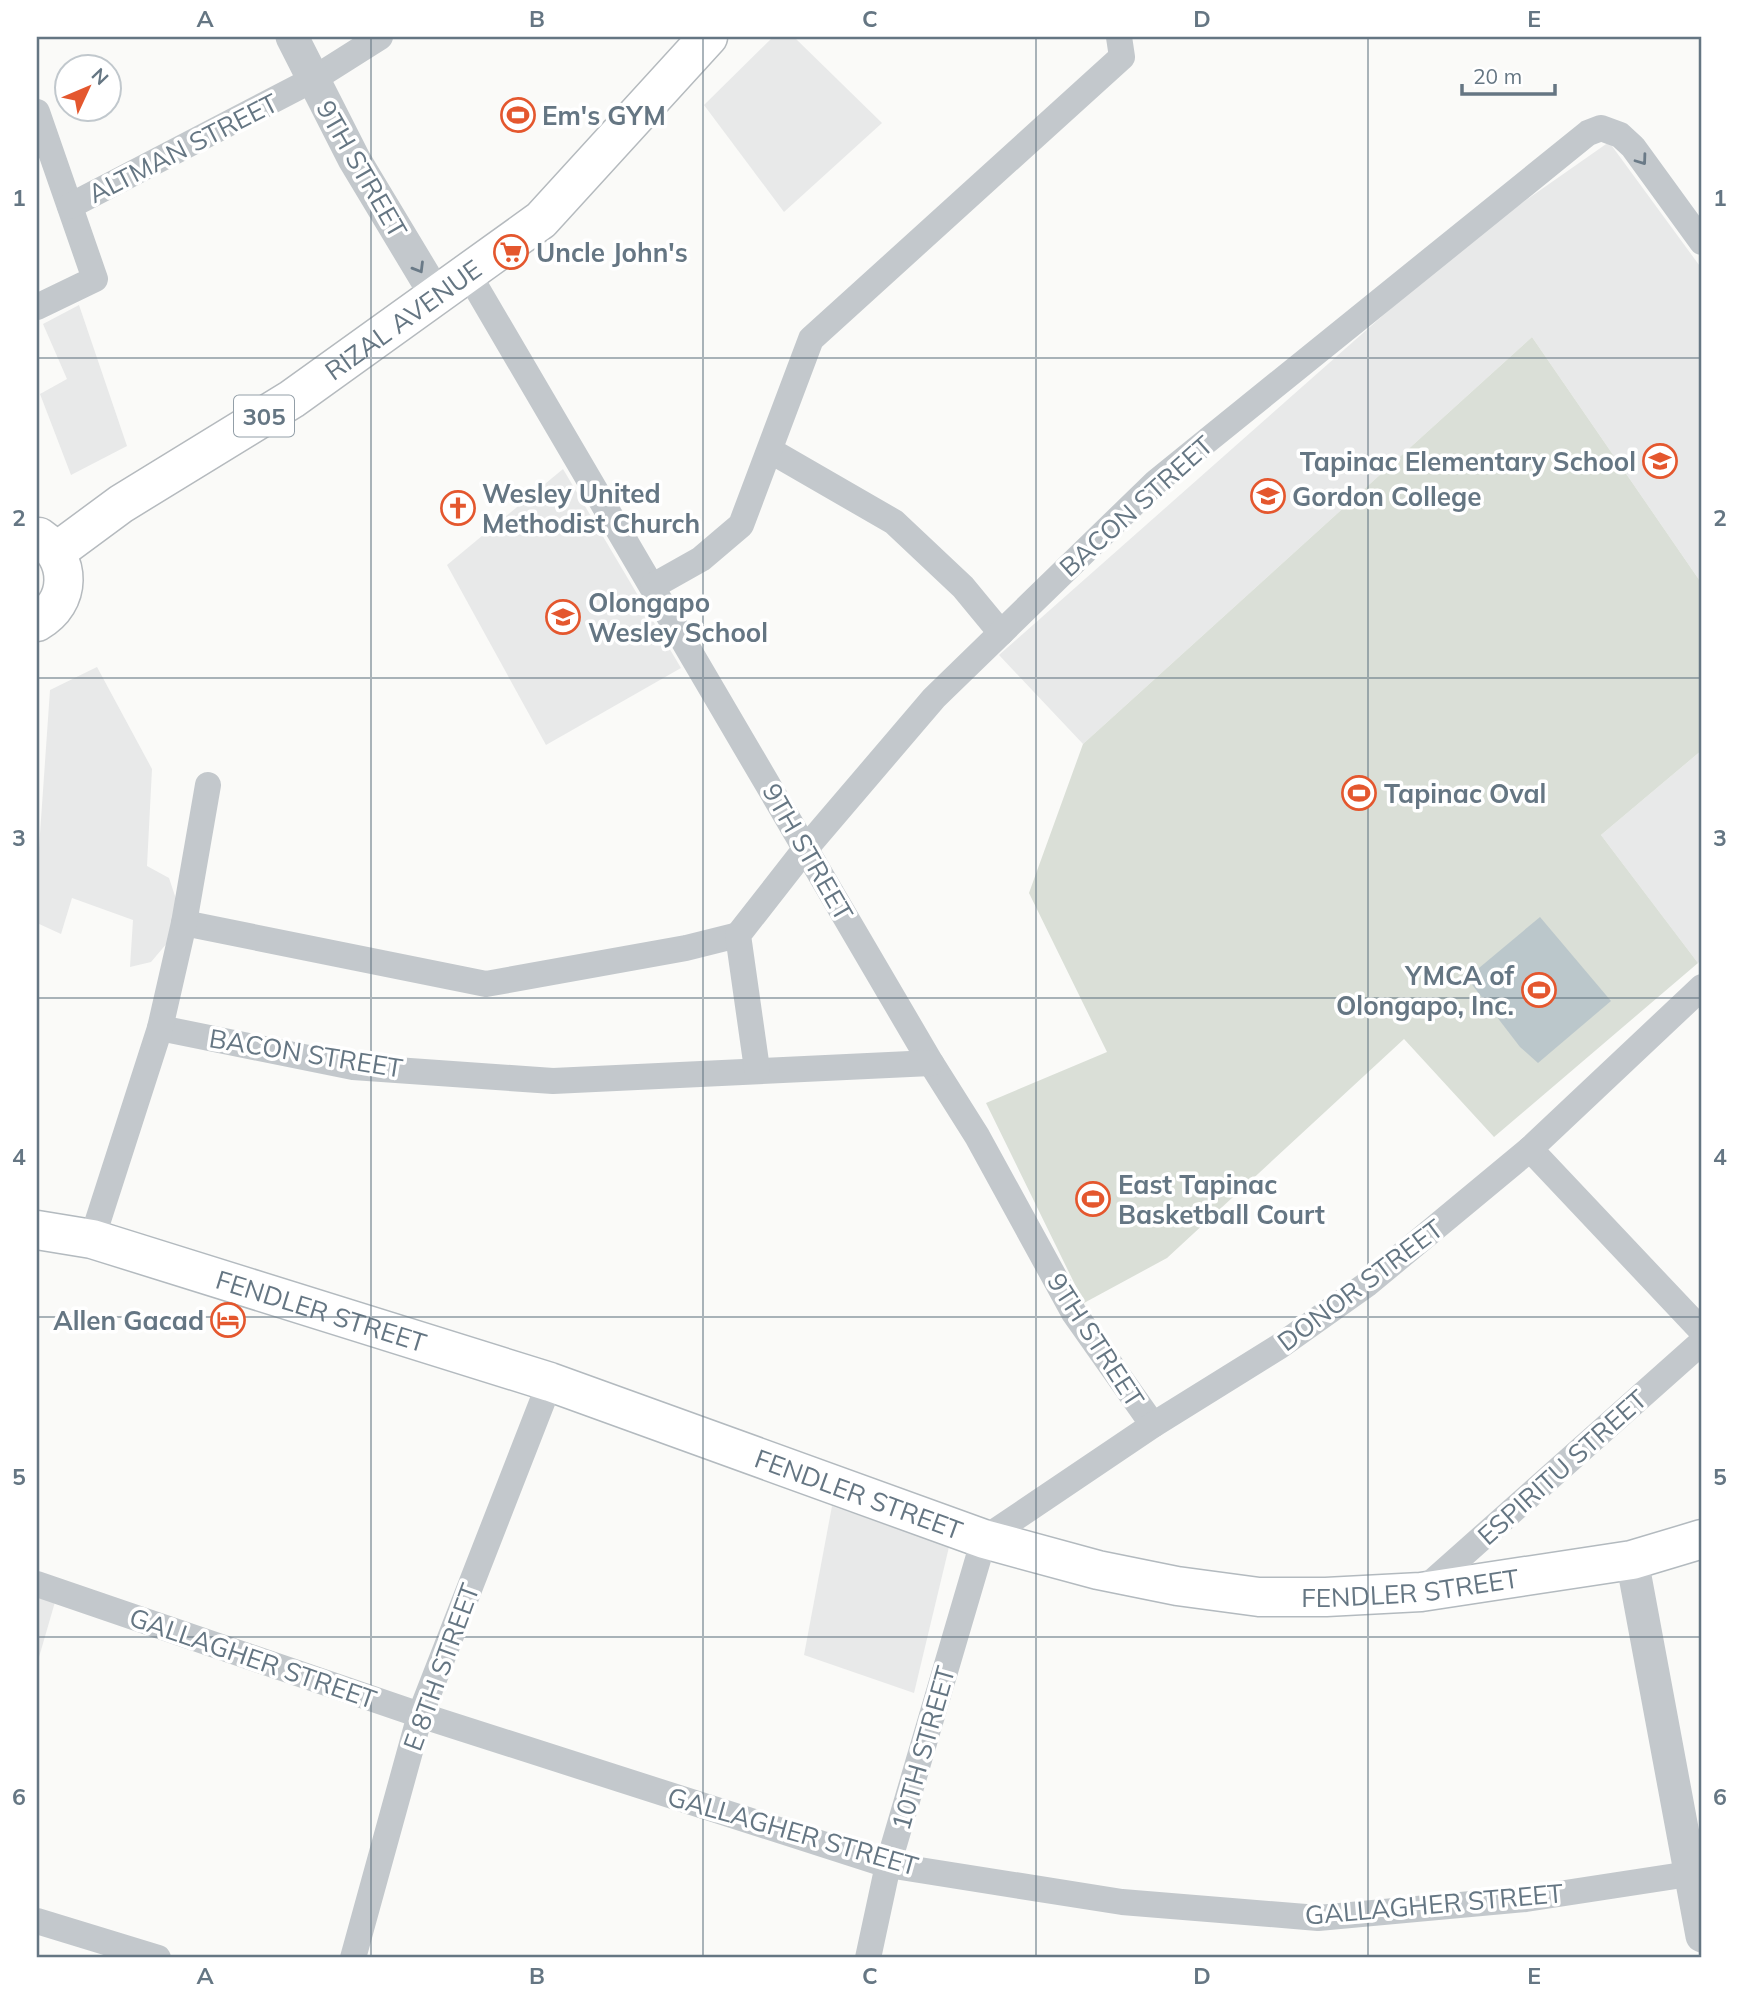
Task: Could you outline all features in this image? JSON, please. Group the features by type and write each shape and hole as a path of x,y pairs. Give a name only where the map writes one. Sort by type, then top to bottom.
{"main road":[{"name":"RIZAL AVENUE","path":"47,544 121,504 292,398 437,298 541,220 708,37"},
{"name":"305","path":"37,622 47,616 63,593 65,579 47,544"},
{"name":"FENDLER STREET","path":"37,1230 92,1240 550,1382 984,1539 1098,1570 1177,1586 1259,1597 1326,1597 1421,1591 1632,1560 1702,1539"}],"street":[{"name":"9TH STREET","path":"292,37 354,159 437,298"},
{"name":"ALTMAN STREET","path":"37,307 95,279 70,206 312,80 380,37"},
{"path":"653,586 701,559 741,525 811,339 1122,57 1119,37"},
{"path":"37,112 70,206"},
{"name":"BACON STREET","path":"738,935 806,848 934,698 1156,482 1588,133 1601,128 1620,135 1633,147 1702,242"},
{"name":"9TH STREET","path":"469,275 931,1063 978,1136 1074,1313 1153,1425"},
{"path":"771,451 894,523 963,587 1001,633"},
{"path":"92,1240 160,1028 184,923 208,785"},
{"path":"184,923 486,984 686,948 738,935 757,1069"},
{"name":"DONOR STREET","path":"984,1539 1153,1425 1326,1315 1530,1149 1702,987"},
{"name":"BACON STREET","path":"160,1028 353,1067 540,1080 931,1063"},
{"path":"1530,1149 1702,1331"},
{"name":"ESPIRITU STREET","path":"1421,1591 1702,1342"},
{"name":"E 8TH STREET","path":"353,1958 419,1715 550,1382"},
{"name":"10TH STREET","path":"868,1958 888,1865 984,1539"},
{"path":"1632,1560 1696,1874 1702,1936"},
{"name":"GALLAGHER STREET","path":"37,1584 419,1715 888,1865 1122,1902 1318,1918 1526,1899 1696,1874"},
{"path":"37,1921 158,1958"}],"shaded area":[{"path":"773,37 794,37 882,123 784,212 704,105"},
{"path":"1609,142 1702,269 1702,584 1532,337 1083,744 999,655 1466,242"},
{"path":"79,305 127,446 71,475 40,394 67,379 43,324"},
{"name":"Tapinac Oval","path":"1532,337 1702,584 1702,750 1601,835 1698,963 1494,1137 1404,1039 1167,1258 1084,1303 986,1103 1107,1052 1029,893 1083,744"},
{"name":"Olongapo Wesley School","path":"563,469 681,668 546,745 447,565"},
{"path":"97,667 152,769 147,866 169,878 184,923 151,962 130,967 133,920 72,898 61,934 37,923 37,877 50,690"},
{"path":"1702,750 1702,959 1698,963 1601,835"},
{"name":"YMCA of Olongapo, Inc.","path":"1540,917 1611,1001 1538,1063 1520,1047 1467,978"},
{"path":"832,1506 949,1547 914,1693 804,1655"},
{"path":"37,1596 55,1602 37,1664"}],"place":[{"name":"Em's GYM","path":"518,115"},
{"name":"Uncle John's","path":"511,252"},
{"name":"Tapinac Elementary School","path":"1660,461"},
{"name":"Gordon College","path":"1268,496"},
{"name":"Wesley United Methodist Church","path":"458,508"},
{"name":"Olongapo Wesley School","path":"563,617"},
{"name":"Tapinac Oval","path":"1359,793"},
{"name":"YMCA of Olongapo, Inc.","path":"1539,990"},
{"name":"East Tapinac Basketball Court","path":"1093,1199"},
{"name":"Allen Gacad","path":"228,1320"}]}
